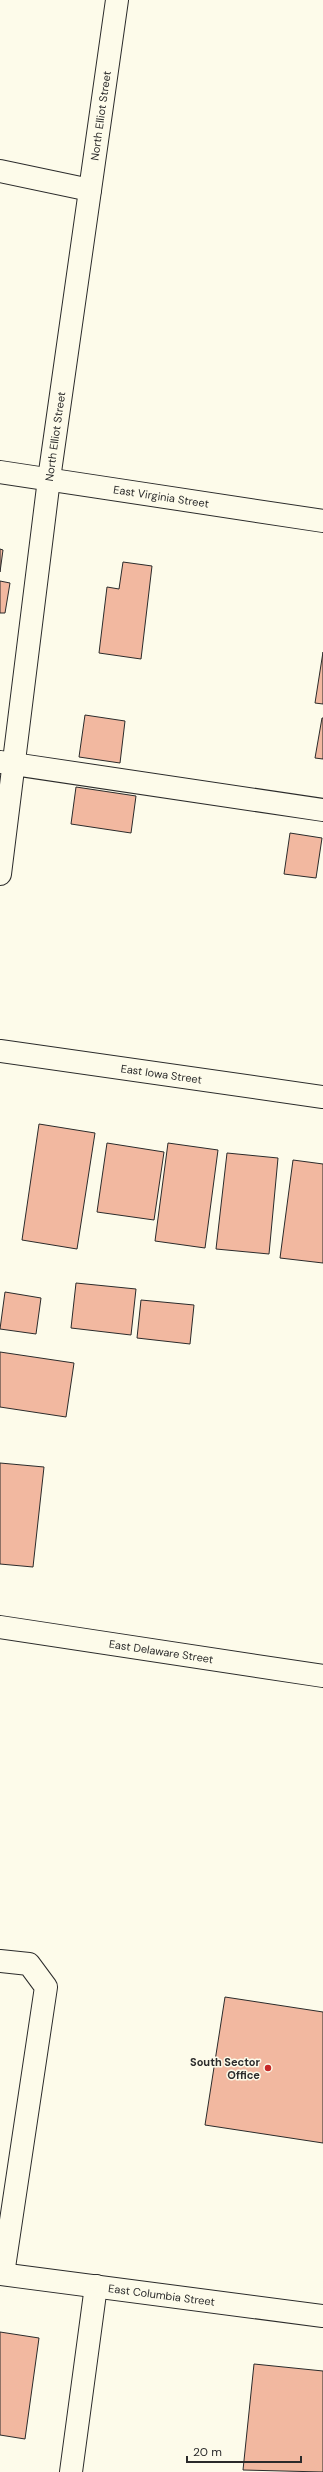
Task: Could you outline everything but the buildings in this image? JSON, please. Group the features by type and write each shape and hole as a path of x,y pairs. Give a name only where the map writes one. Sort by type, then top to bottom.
{"street":[{"name":"North Elliot Street","path":"0,874 7,763 50,479 118,0"},
{"path":"0,171 90,190"},
{"name":"East Virginia Street","path":"0,472 323,521"},
{"path":"7,763 323,810"},
{"name":"East Iowa Street","path":"0,1051 323,1097"},
{"name":"East Delaware Street","path":"0,1627 323,1676"},
{"path":"0,1961 30,1964 46,1987 2,2274"},
{"name":"East Columbia Street","path":"2,2274 323,2316"},
{"path":"71,2472 96,2286"}],"place":[{"name":"South Sector Office","path":"268,2068"}]}
